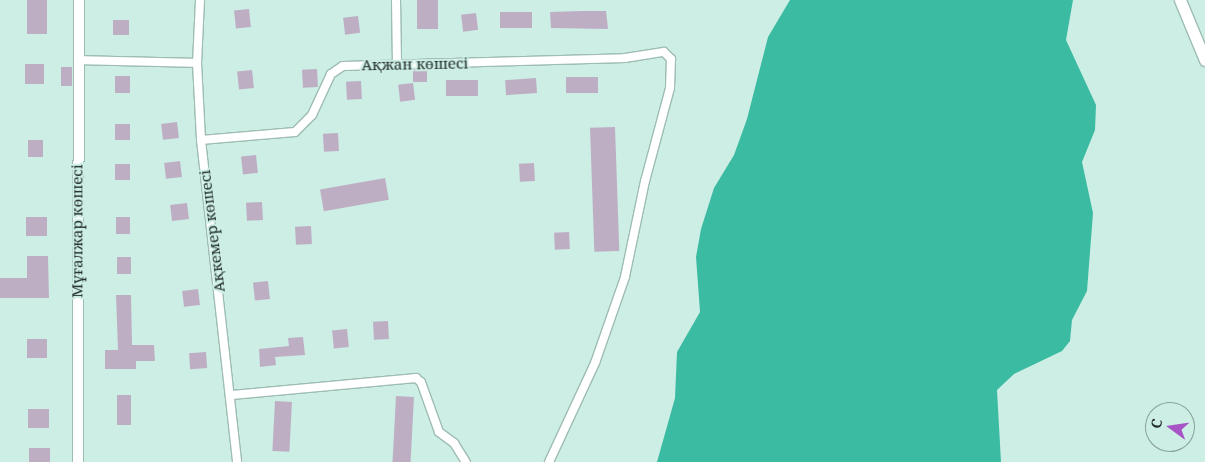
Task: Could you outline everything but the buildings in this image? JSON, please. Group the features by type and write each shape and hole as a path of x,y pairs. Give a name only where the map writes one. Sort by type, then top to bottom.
{"main road":[{"path":"1180,0 1205,60"}],"street":[{"name":"Мұғалжар көшесі","path":"78,0 78,462"},
{"name":"Ақкемер көшесі","path":"200,0 197,63 201,140 232,395 237,462"},
{"path":"396,0 396,66"},
{"name":"Ақжан көшесі","path":"201,140 295,132 312,116 331,74 343,66 396,66 625,58 664,52 671,59 670,88 645,182 625,277 595,363 549,462"},
{"path":"78,60 197,63"},
{"path":"232,395 351,386 410,377 421,382 439,432 454,443 466,462"}],"shaded area":[{"path":"790,0 1073,0 1066,40 1096,105 1095,130 1082,162 1093,213 1087,291 1072,320 1070,341 1062,351 1014,374 997,390 1001,462 657,462 675,398 677,352 700,312 696,257 701,229 714,188 734,155 747,119 768,37"}]}
